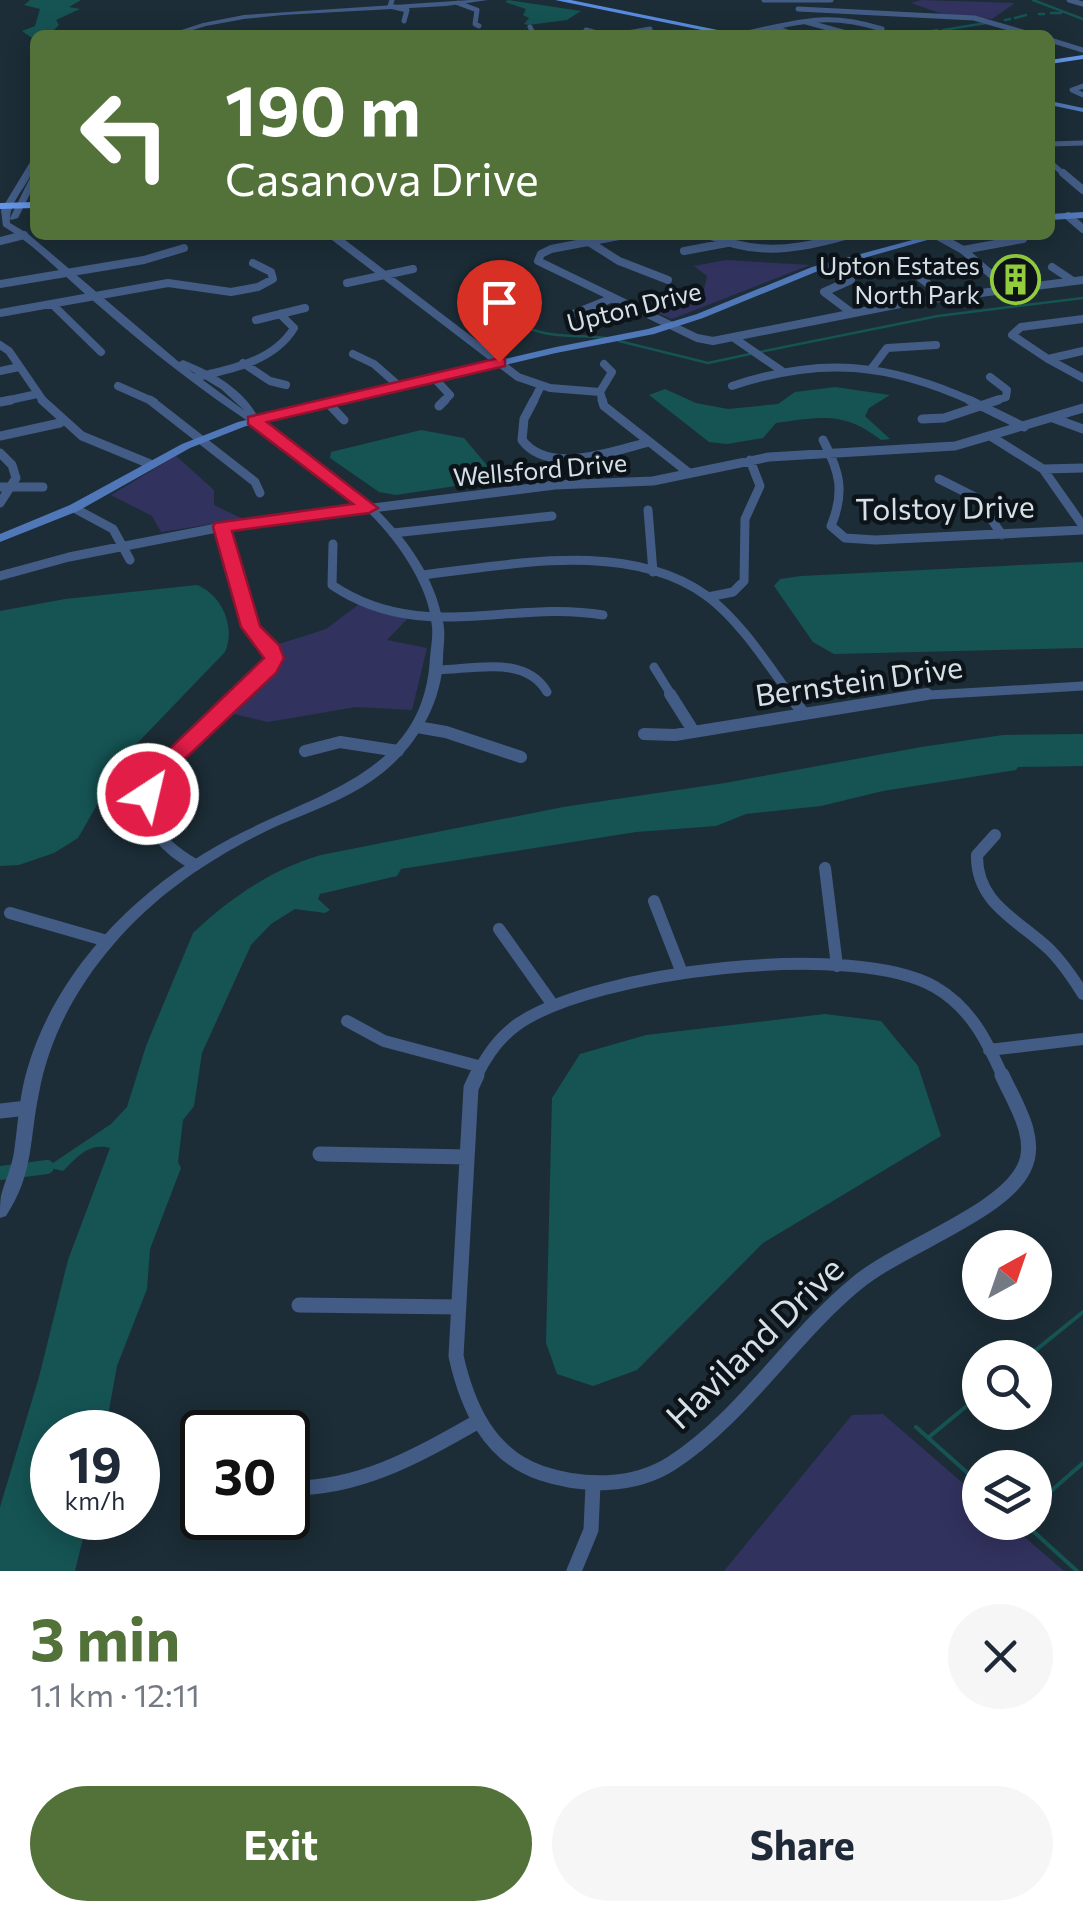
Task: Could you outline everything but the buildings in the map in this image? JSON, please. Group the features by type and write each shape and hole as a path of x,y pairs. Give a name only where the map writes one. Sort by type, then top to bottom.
{"highway":[{"path":"1055,64 1083,56"}],"main road":[{"path":"558,0 717,30"},
{"path":"578,0 720,30"},
{"path":"1055,106 1083,113"},
{"path":"1055,217 1083,215"},
{"name":"Upton Drive","path":"0,538 74,508 202,439 254,420 670,326 816,269 921,240"}],"street":[{"path":"180,30 208,18 262,7 485,0"},
{"path":"764,0 831,0"},
{"path":"1069,0 1083,4"},
{"path":"394,1 390,6 406,10 404,21"},
{"path":"457,2 477,10 475,24 480,26"},
{"path":"170,30 196,18 248,6"},
{"path":"798,8 974,18 1016,30"},
{"path":"760,30 802,20 846,18 882,29"},
{"path":"802,20 836,30"},
{"path":"770,27 780,30"},
{"path":"640,30 650,28"},
{"path":"1055,42 1083,56"},
{"path":"1083,86 1072,90 1083,95"},
{"path":"1055,144 1083,143"},
{"path":"1055,166 1083,190"},
{"path":"0,1211 21,1171 28,1108 38,1061 52,1024 107,942 152,898 195,865 242,838 340,794 374,773 417,727 437,670 437,618 422,575 369,508 193,378 6,223 10,203 30,170"},
{"path":"10,203 30,181"},
{"path":"1068,216 1083,229"},
{"path":"0,242 24,236"},
{"path":"338,240 518,376 541,386 600,392"},
{"path":"599,240 548,250 538,261 702,340 734,338 946,298 1083,280"},
{"path":"718,240 726,244"},
{"path":"684,251 726,244 786,250 828,240"},
{"path":"947,240 1008,290"},
{"path":"962,250 1023,240"},
{"path":"589,242 619,261 668,280"},
{"path":"0,284 144,260 184,248"},
{"path":"0,313 180,282 225,293 273,279 271,272 252,264"},
{"path":"904,264 946,298"},
{"path":"1052,267 1072,281"},
{"path":"348,283 413,269"},
{"path":"852,280 824,292 852,313"},
{"path":"573,314 613,298"},
{"path":"52,304 101,352"},
{"path":"256,320 305,308"},
{"path":"193,378 244,363 292,334 293,325 280,314"},
{"path":"769,316 786,326"},
{"path":"1083,319 1014,331 1015,340 1083,378"},
{"path":"734,338 782,371"},
{"path":"0,345 60,423 95,445 150,464"},
{"path":"872,368 880,354 893,346 936,345"},
{"path":"1048,358 1083,351"},
{"path":"353,354 374,364 399,386"},
{"path":"173,360 206,375 251,410 254,420"},
{"path":"244,363 270,381 286,385"},
{"path":"604,364 612,375 600,392 602,402 613,415 689,472"},
{"path":"732,386 782,371 818,366 872,368 940,384 1024,427"},
{"path":"0,371 19,367"},
{"path":"434,378 450,395 439,406"},
{"path":"922,420 984,406 1008,394 990,378"},
{"path":"118,386 140,392 255,482 260,493"},
{"path":"541,386 522,428 526,448 532,454 575,460 649,442"},
{"path":"0,402 37,394"},
{"path":"327,402 344,420"},
{"name":"Wellsford Drive","path":"0,576 122,545 222,527 555,485 652,480 750,460 939,448 992,437 1083,408"},
{"path":"1053,418 1083,429"},
{"path":"0,436 60,423"},
{"path":"992,437 1043,469 1083,528"},
{"path":"823,440 830,453"},
{"path":"0,453 16,470 15,487 0,503"},
{"name":"Tolstoy Drive","path":"830,453 843,485 843,498 830,526 834,533 858,540 1083,528"},
{"path":"708,597 732,592 744,581 745,520 760,486 750,460"},
{"path":"1043,469 1083,468"},
{"path":"939,480 977,498 1002,534"},
{"path":"0,487 43,487"},
{"path":"1067,502 1083,502"},
{"path":"74,508 107,524 130,560"},
{"path":"648,510 653,572"},
{"path":"393,534 552,516"},
{"path":"934,526 940,538"},
{"path":"195,865 164,844 150,827 146,805 151,786 164,766 269,669 274,658 272,650 251,627 222,527"},
{"path":"333,544 330,579 342,594 374,606 437,618 587,611 603,616"},
{"path":"422,575 563,564 653,572 689,585 708,597 804,714"},
{"path":"654,666 694,732"},
{"path":"437,670 523,668 538,676 548,692"},
{"name":"Bernstein Drive","path":"644,734 694,732 944,692 1083,686"},
{"path":"417,727 461,734 507,756 521,757"},
{"path":"305,750 354,739 398,751"},
{"path":"996,835 976,855 982,887 994,905 1059,960 1083,994"},
{"path":"826,868 836,966"},
{"path":"654,901 682,974"},
{"path":"10,913 107,942"},
{"path":"500,929 553,1006"},
{"name":"Haviland Drive","path":"782,964 836,966 890,970 934,986 971,1018 989,1050 1027,1134 1026,1164 1015,1183 898,1252 820,1312 671,1464 634,1480 593,1484 563,1479 514,1459 486,1438 475,1423 458,1376 471,1088 478,1066 504,1034 553,1006 682,974 782,964"},
{"path":"346,1021 384,1041 478,1066"},
{"path":"989,1050 1083,1039"},
{"path":"0,1110 28,1108"},
{"path":"320,1154 467,1157"},
{"path":"299,1305 459,1307"},
{"path":"310,1488 368,1479 475,1423"},
{"path":"574,1571 588,1546 593,1526 593,1484"}],"shaded area":[{"path":"30,0 81,0 69,7 80,9 56,20 59,25 54,30 30,30 30,37 22,31 35,26 40,9 24,5"},
{"path":"505,2 581,11 567,20 528,25 524,24 529,18 523,15 526,9"},
{"path":"911,3 1015,3 992,19 945,15"},
{"path":"726,260 810,265 672,319 649,310 686,300 679,295 704,289 707,276 694,266"},
{"path":"835,387 890,395 869,408 865,416 890,439 881,440 843,420 819,418 776,423 763,438 727,444 709,442 649,395 665,389 696,403 728,409 778,404 795,392"},
{"path":"421,430 464,438 495,475 489,481 396,495 379,492 330,458 331,452"},
{"path":"176,456 214,490 214,505 243,519 161,532 152,516 111,495"},
{"path":"1083,562 1083,648 834,654 813,642 774,586 780,579 801,576"},
{"path":"197,585 213,596 225,613 229,632 225,652 125,756 78,838 54,853 19,865 0,866 0,611 65,599"},
{"path":"358,605 409,617 387,640 427,648 412,710 356,707 268,722 230,713 278,664 276,645 326,629"},
{"path":"1083,734 1083,766 1018,767 821,806 746,814 716,826 636,832 401,869 397,876 320,894 318,899 330,910 325,913 295,909 271,924 251,945 202,1053 194,1106 183,1120 178,1162 181,1168 150,1249 147,1289 117,1366 109,1410 30,1410 30,1540 83,1540 75,1571 0,1571 0,1507 39,1377 68,1260 110,1148 90,1149 63,1171 47,1167 111,1124 127,1107 146,1046 193,933 222,908 252,886 321,855 563,807 1003,735"},
{"path":"825,1014 881,1021 918,1066 941,1136 763,1243 637,1370 593,1386 557,1374 546,1343 552,1098 580,1054 646,1035"},
{"path":"883,1414 962,1482 962,1540 1028,1540 1064,1571 724,1571 852,1415"}],"waterway":[{"path":"1033,0 1083,19"},
{"path":"1051,13 1061,13"},
{"path":"1039,14 1044,14"},
{"path":"1015,18 1026,15"},
{"path":"1005,20 1010,19"},
{"path":"943,30 986,23"},
{"path":"494,264 532,289 516,302 510,316 520,324 555,335 606,338"},
{"path":"760,352 938,316 1083,298"},
{"path":"619,341 708,363 750,354"},
{"path":"0,1173 47,1167"},
{"path":"1048,1340 1083,1312"},
{"path":"929,1437 962,1410"},
{"path":"916,1427 962,1468"},
{"path":"1052,1490 1083,1463"},
{"path":"1043,1540 1077,1571"}],"place":[{"name":"Upton Estates North Park","path":"1015,280"}],"route":[{"path":"148,794 164,766 269,669 274,658 272,650 251,627 222,527 369,508 254,420 499,362"}]}
